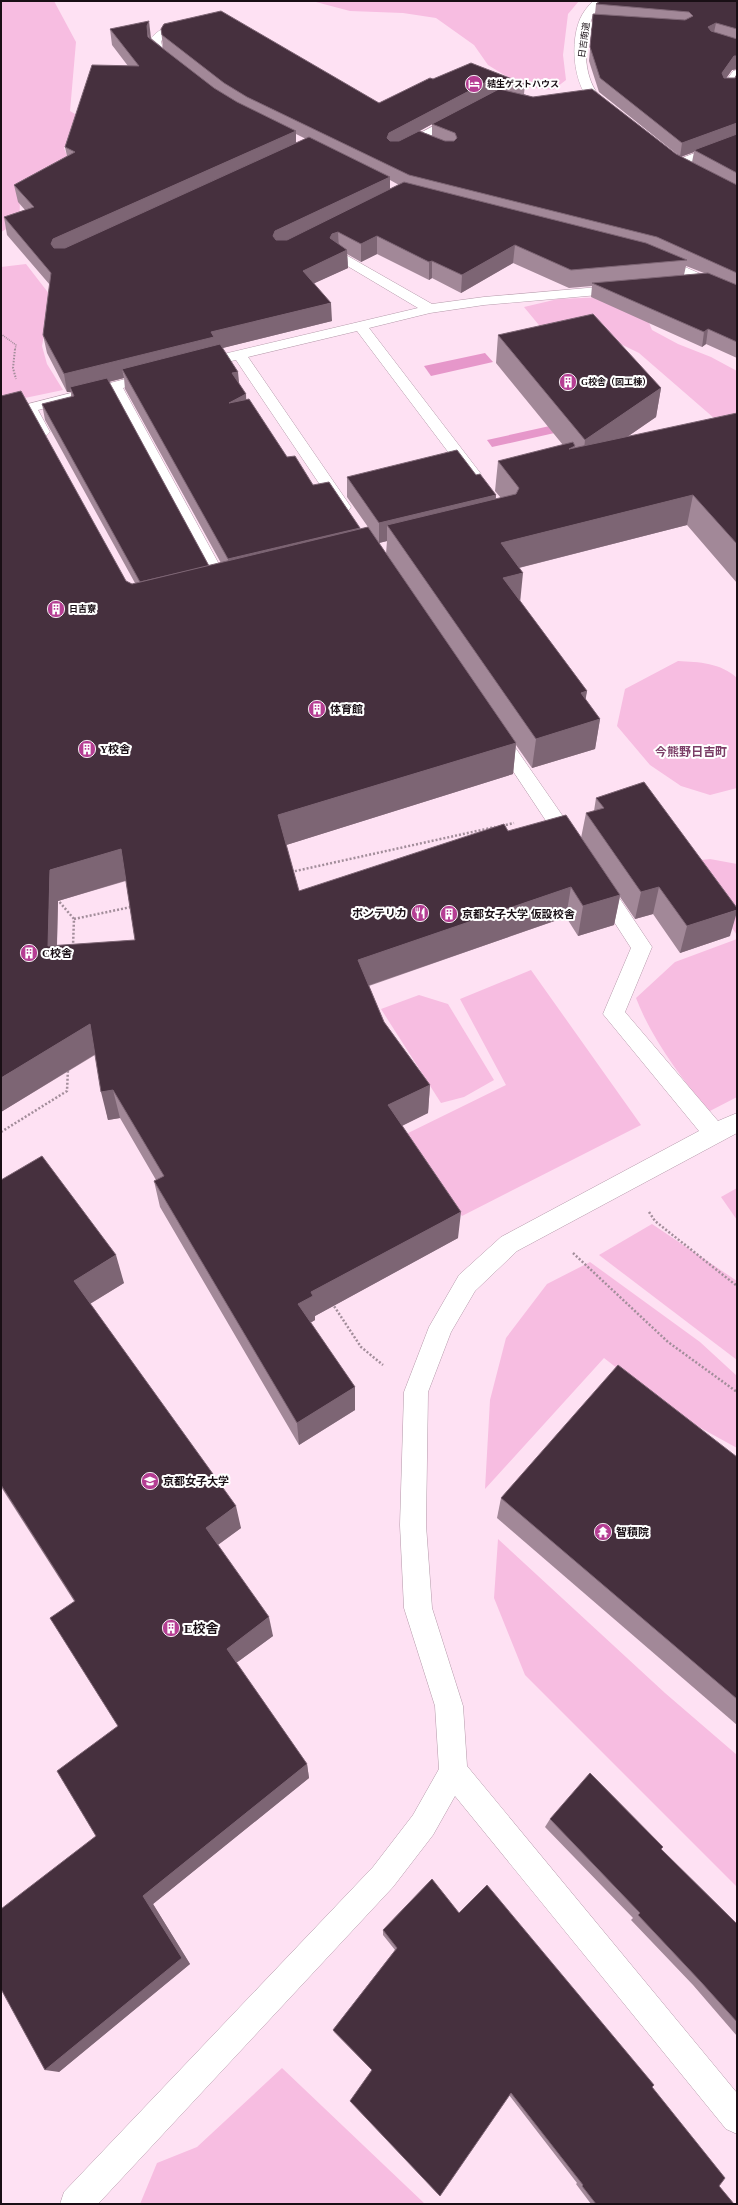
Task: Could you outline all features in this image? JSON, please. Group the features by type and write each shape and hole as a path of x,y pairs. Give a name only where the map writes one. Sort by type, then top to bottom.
{"street":[{"name":"日吉南道","path":"599,1 584,22 580,60 584,80 594,97 618,116"},
{"path":"181,70 157,52 154,46 156,39 160,34 199,21"},
{"path":"584,22 600,23"},
{"path":"727,88 737,74"},
{"path":"578,99 594,97"},
{"path":"394,151 470,110"},
{"path":"418,138 430,144"},
{"path":"678,164 735,144"},
{"path":"666,154 678,164 692,172"},
{"path":"339,255 430,309"},
{"path":"649,256 737,295"},
{"path":"675,284 706,282"},
{"path":"187,368 239,354 430,309 484,301 637,287"},
{"path":"360,325 484,488"},
{"path":"239,354 350,519"},
{"path":"47,443 29,408 165,373"},
{"path":"114,386 224,588"},
{"path":"489,723 579,854"},
{"path":"592,874 642,947 614,1014 714,1134"},
{"path":"76,2204 383,1877 422,1825 453,1771 449,1706 418,1608 413,1525 416,1392 441,1327 467,1283 509,1244 737,1122"},
{"path":"453,1771 737,2118"}],"path":[{"path":"1,334 16,345 12,368 17,383 9,395 29,408"},
{"path":"290,872 552,815"},
{"path":"54,896 74,919 72,951"},
{"path":"74,919 136,906"},
{"path":"1,1132 67,1091 68,1068"},
{"path":"626,1181 655,1221 737,1286"},
{"path":"543,1225 668,1342 737,1392"},
{"path":"331,1302 361,1347 416,1392"}],"shaded area":[{"path":"1,1 54,1 76,42 70,111 85,120 64,148 68,158 19,198 20,210 17,219 11,226 1,232"},
{"path":"312,1 579,1 568,14 563,55 566,80 553,90 524,87 488,65 474,45 436,18 403,13 350,11"},
{"path":"26,264 60,308 48,313 42,346 47,364 63,390 1,403 1,267"},
{"path":"607,297 647,318 652,330 678,344 711,357 737,371 737,423 722,425 639,353 598,333 543,330 524,307 558,299"},
{"path":"485,353 493,362 431,376 424,366"},
{"path":"631,408 559,432 492,447 487,440"},
{"path":"678,661 717,666 731,673 737,678 737,788 710,795 681,786 650,765 617,726 625,689"},
{"path":"710,859 737,864 737,935 684,862"},
{"path":"737,939 737,1097 708,1112 659,1043 636,998 675,962"},
{"path":"531,970 641,1125 462,1216 402,1136 506,1085 460,999"},
{"path":"419,995 448,1004 494,1080 464,1097 441,1103 381,1009"},
{"path":"737,1188 737,1220 721,1197"},
{"path":"652,1224 737,1281 737,1360 599,1255"},
{"path":"590,1262 700,1342 737,1376 737,1448 677,1415 604,1358 485,1489 490,1400 506,1338 547,1284"},
{"path":"498,1539 665,1693 737,1755 737,1887 525,1675 494,1598"},
{"path":"282,2068 425,2204 140,2204 157,2163 197,2147"}],"building":[{"path":"600,1 737,1 737,29 716,23 708,27 711,31 737,39 737,56 734,56 722,73 724,78 735,78 737,74 737,123 682,143 600,78 590,47 593,14 685,20 693,16 689,12 596,4"},
{"path":"221,11 379,103 430,78 433,79 471,63 525,84 497,78 492,79 389,133 387,138 390,141 399,141 419,131 445,141 454,141 457,138 455,133 432,124 499,89 533,97 592,89 676,154 737,185 737,273 657,237 409,175 247,97 224,83 162,35 161,29 164,24"},
{"path":"149,21 147,26 148,37 214,88 237,102 296,131 53,239 51,244 54,248 65,248 309,137 390,177 275,231 273,236 276,240 287,240 404,182 646,243 687,260 571,270 515,245 462,275 432,261 429,262 377,236 361,244 338,232 332,234 330,238 347,250 303,271 331,303 211,332 214,337 64,374 43,335 51,273 4,217 34,207 14,185 75,152 65,147 92,65 139,66 110,29"},
{"path":"737,134 737,173 694,150"},
{"path":"708,273 737,285 737,342 708,329 704,332 592,283"},
{"path":"593,314 661,388 585,440 498,335"},
{"path":"220,344 238,372 232,373 246,394 229,403 249,399 287,457 295,456 313,485 329,482 360,528 228,559 122,369"},
{"path":"107,378 209,566 140,582 42,404 74,396 70,387"},
{"path":"21,391 126,581 132,584 368,527 516,743 278,815 299,891 504,824 508,831 566,815 620,895 583,906 571,887 358,960 384,1022 430,1085 388,1105 461,1212 311,1292 313,1296 298,1304 355,1387 297,1423 154,1181 164,1176 113,1090 101,1092 90,1024 1,1078 1,396","holes":["121,849 135,940 48,946 50,870"]},
{"path":"737,413 737,544 693,495 501,543 523,573 503,578 587,691 581,693 600,719 536,739 387,525 516,494 519,488 498,461 573,442 575,446 569,449"},
{"path":"457,450 476,475 480,474 496,495 379,523 347,477"},
{"path":"644,782 737,910 687,926 659,887 641,892 586,813 604,808 596,798"},
{"name":"E校舎","path":"42,1156 116,1255 74,1281 236,1506 206,1528 269,1617 227,1649 307,1764 143,1896 182,1958 45,2070 1,1989 1,1909 96,1836 57,1771 118,1726 50,1618 75,1601 1,1485 1,1180"},
{"path":"618,1365 737,1457 737,1699 501,1498"},
{"path":"590,1773 663,1847 661,1849 737,1924 737,2022 638,1915 640,1913 550,1819"},
{"path":"432,1879 459,1913 487,1885 654,2085 652,2087 725,2178 719,2186 734,2204 596,2204 582,2186 583,2185 511,2093 440,2196 350,2101 372,2070 333,2030 397,1948 383,1930"}],"place":[{"name":"結生ゲストハウス","path":"474,84"},
{"name":"G校舎（図工棟）","path":"568,382"},
{"name":"日吉寮","path":"56,609"},
{"name":"体育館","path":"317,709"},
{"name":"Y校舎","path":"87,749"},
{"name":"ポンテリカ","path":"420,913"},
{"name":"京都女子大学 仮設校舎","path":"449,914"},
{"name":"C校舎","path":"29,953"},
{"name":"京都女子大学","path":"150,1481"},
{"name":"智積院","path":"603,1532"},
{"name":"E校舎","path":"171,1628"}],"district":[{"name":"今熊野日吉町","path":"691,752"}]}
